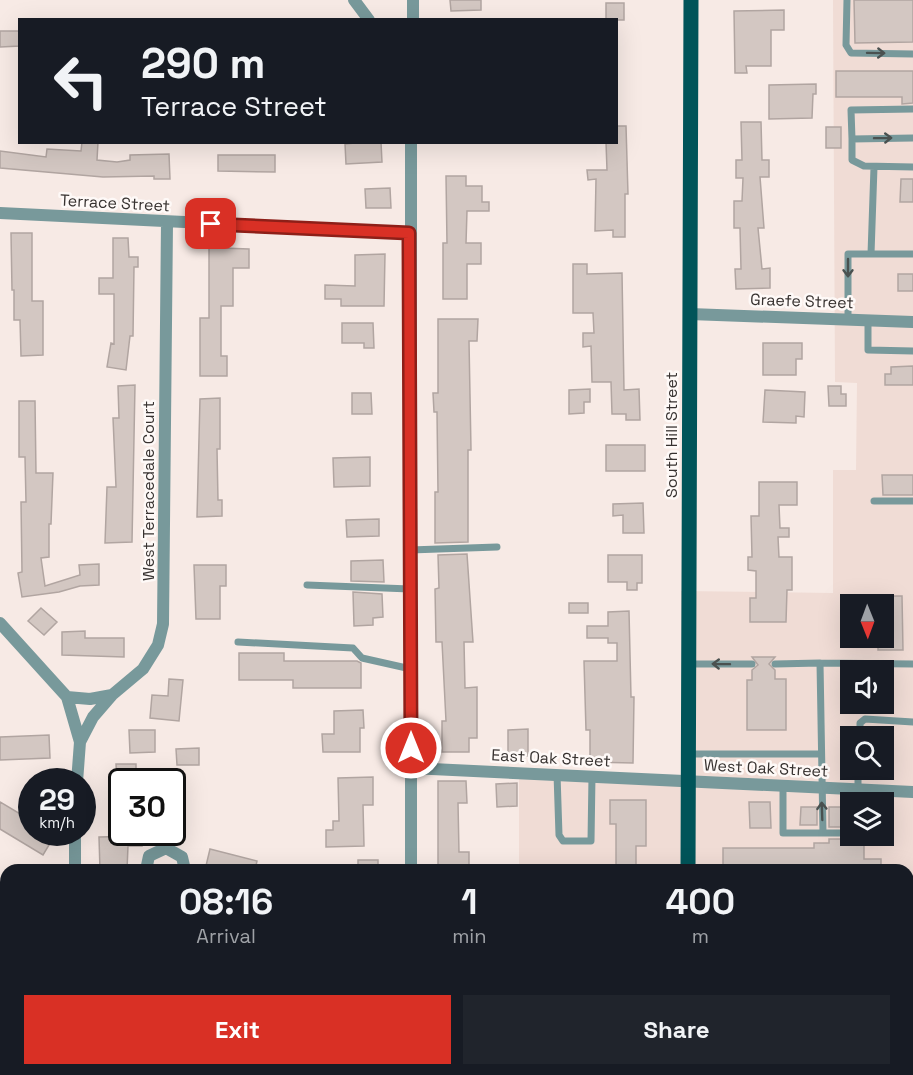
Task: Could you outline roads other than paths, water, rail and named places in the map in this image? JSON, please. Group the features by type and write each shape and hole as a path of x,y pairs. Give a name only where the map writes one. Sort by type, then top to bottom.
{"main road":[{"name":"South Hill Street","path":"688,864 691,0"}],"street":[{"path":"354,0 368,18"},
{"path":"413,0 413,18"},
{"path":"411,144 409,233 411,864"},
{"name":"Terrace Street","path":"0,213 166,223 409,233"},
{"name":"West Terracedale Court","path":"80,742 93,717 112,695 143,669 158,645 163,624 166,223"},
{"name":"Graefe Street","path":"690,314 913,322"},
{"path":"0,623 67,697 80,742 78,768"},
{"path":"67,697 90,699 112,695"},
{"name":"East Oak Street","path":"411,768 689,781"},
{"name":"West Oak Street","path":"689,781 913,792"},
{"path":"75,846 75,864"},
{"path":"147,864 149,856 166,848 182,857 184,864"}],"lane":[{"path":"847,0 846,45 851,53 913,54"},
{"path":"913,109 851,110 852,160 864,166 913,167"},
{"path":"852,139 913,138"},
{"path":"871,254 874,167"},
{"path":"848,319 848,254 913,254"},
{"path":"868,320 868,350 913,351"},
{"path":"874,501 913,501"},
{"path":"410,550 497,548"},
{"path":"307,585 410,589"},
{"path":"238,642 352,648 363,658 411,669"},
{"path":"820,663 823,833"},
{"path":"689,664 752,664"},
{"path":"775,664 913,664"},
{"path":"860,726 865,719 913,722"},
{"path":"689,754 821,754"},
{"path":"557,774 560,835 563,841 591,841 592,776"},
{"path":"858,780 858,789"},
{"path":"783,786 783,833 840,833"}]}
